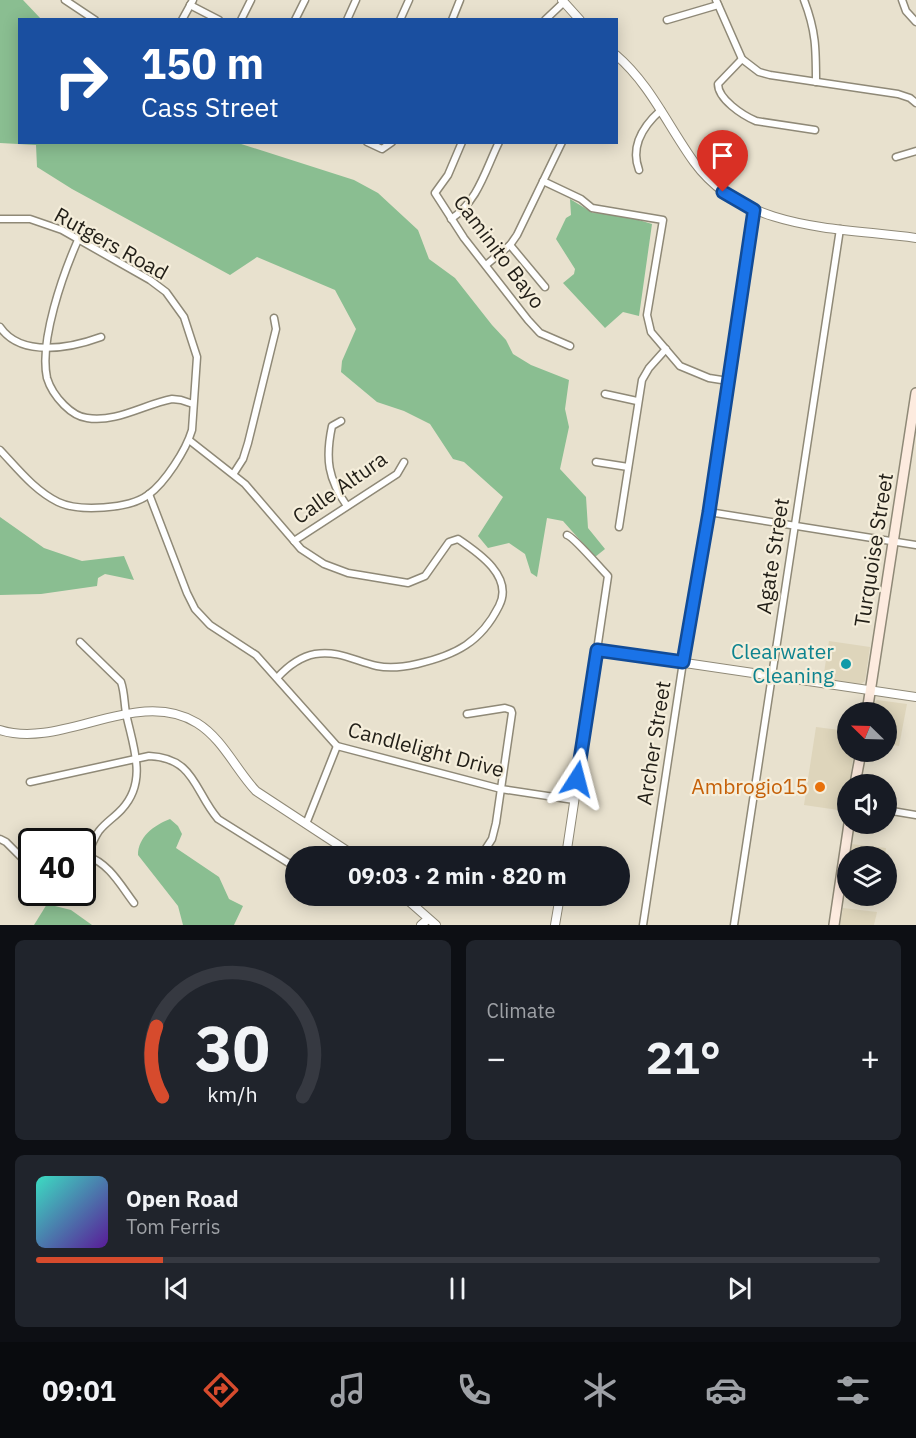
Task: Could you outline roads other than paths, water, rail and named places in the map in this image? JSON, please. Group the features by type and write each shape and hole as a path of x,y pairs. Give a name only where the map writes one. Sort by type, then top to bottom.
{"main road":[{"name":"Turquoise Street","path":"868,702 916,393"},
{"path":"834,925 848,834"}],"street":[{"path":"65,0 92,18"},
{"path":"242,18 251,0"},
{"path":"296,18 305,0"},
{"path":"348,18 356,0"},
{"path":"401,18 409,0"},
{"path":"453,18 460,0"},
{"path":"804,0 816,40 816,82"},
{"path":"902,0 906,11 916,22"},
{"path":"547,18 563,1 578,18"},
{"path":"183,18 191,3 216,18"},
{"path":"667,20 717,3 742,59 759,72 897,94 910,98 916,103"},
{"path":"618,56 631,68 693,161 712,184 754,210 771,217 795,222 916,238"},
{"path":"742,59 718,84 718,90 724,99 748,117 756,120 815,130"},
{"path":"639,170 635,159 639,136 649,121 661,110"},
{"path":"371,144 382,149 390,144"},
{"name":"Caminito Bayo","path":"461,144 448,175 435,193 451,219 510,299 540,333 570,346"},
{"path":"451,219 465,210 477,193 498,144"},
{"path":"486,265 510,245 517,235 561,144"},
{"path":"896,157 916,151"},
{"path":"543,181 581,199 592,208 663,220 647,315 651,332 680,366 709,378 728,381"},
{"name":"Archer Street","path":"643,925 683,662 709,512 754,210"},
{"name":"Rutgers Road","path":"0,219 30,219 50,225 150,280 166,292 184,317 197,357 192,430 189,440"},
{"name":"Agate Street","path":"734,925 840,228"},
{"path":"78,240 67,264 53,307 47,347 45,364 48,380 56,396 70,411 86,418 103,419 172,399 193,404"},
{"path":"510,245 545,287"},
{"path":"234,473 243,459 248,443 276,330 274,318"},
{"path":"0,327 15,341 30,346 59,347 100,337"},
{"path":"619,527 637,400 642,380 649,368 666,349"},
{"path":"605,394 637,400"},
{"path":"341,421 332,426 328,449 329,471 336,490 347,506"},
{"path":"0,450 41,492 60,503 82,509 113,507 143,498 158,486 186,448 189,440 234,473 301,549 324,564 348,573 408,583 425,576 450,542 458,539 478,552 499,575 503,596 499,607 466,647 443,658 399,668 377,666 340,653 315,654 302,658 277,678"},
{"name":"Calle Altura","path":"294,541 397,474 404,462"},
{"path":"596,462 628,467"},
{"name":"Candlelight Drive","path":"149,494 195,609 210,626 256,655 337,746 501,789 574,800"},
{"path":"709,512 916,545"},
{"path":"567,535 573,536 608,576 567,846"},
{"path":"80,642 121,682 126,715 137,759 136,781 130,800 99,831 96,837"},
{"path":"597,650 916,698"},
{"path":"467,714 505,708 511,710 501,789 492,839 487,846"},
{"path":"0,730 35,735 126,715 159,713 180,715 211,733 256,791 340,846"},
{"path":"306,824 337,746"},
{"path":"30,782 149,756 164,757 177,762 189,774 210,810 218,819 285,861"},
{"path":"897,812 916,815"},
{"path":"0,839 18,854"},
{"path":"96,859 105,865 134,903"},
{"path":"414,906 436,925"},
{"path":"555,925 558,906"},
{"path":"421,925 428,919"}],"place":[{"name":"Clearwater Cleaning","path":"846,664"},
{"name":"Ambrogio15","path":"820,787"}]}
